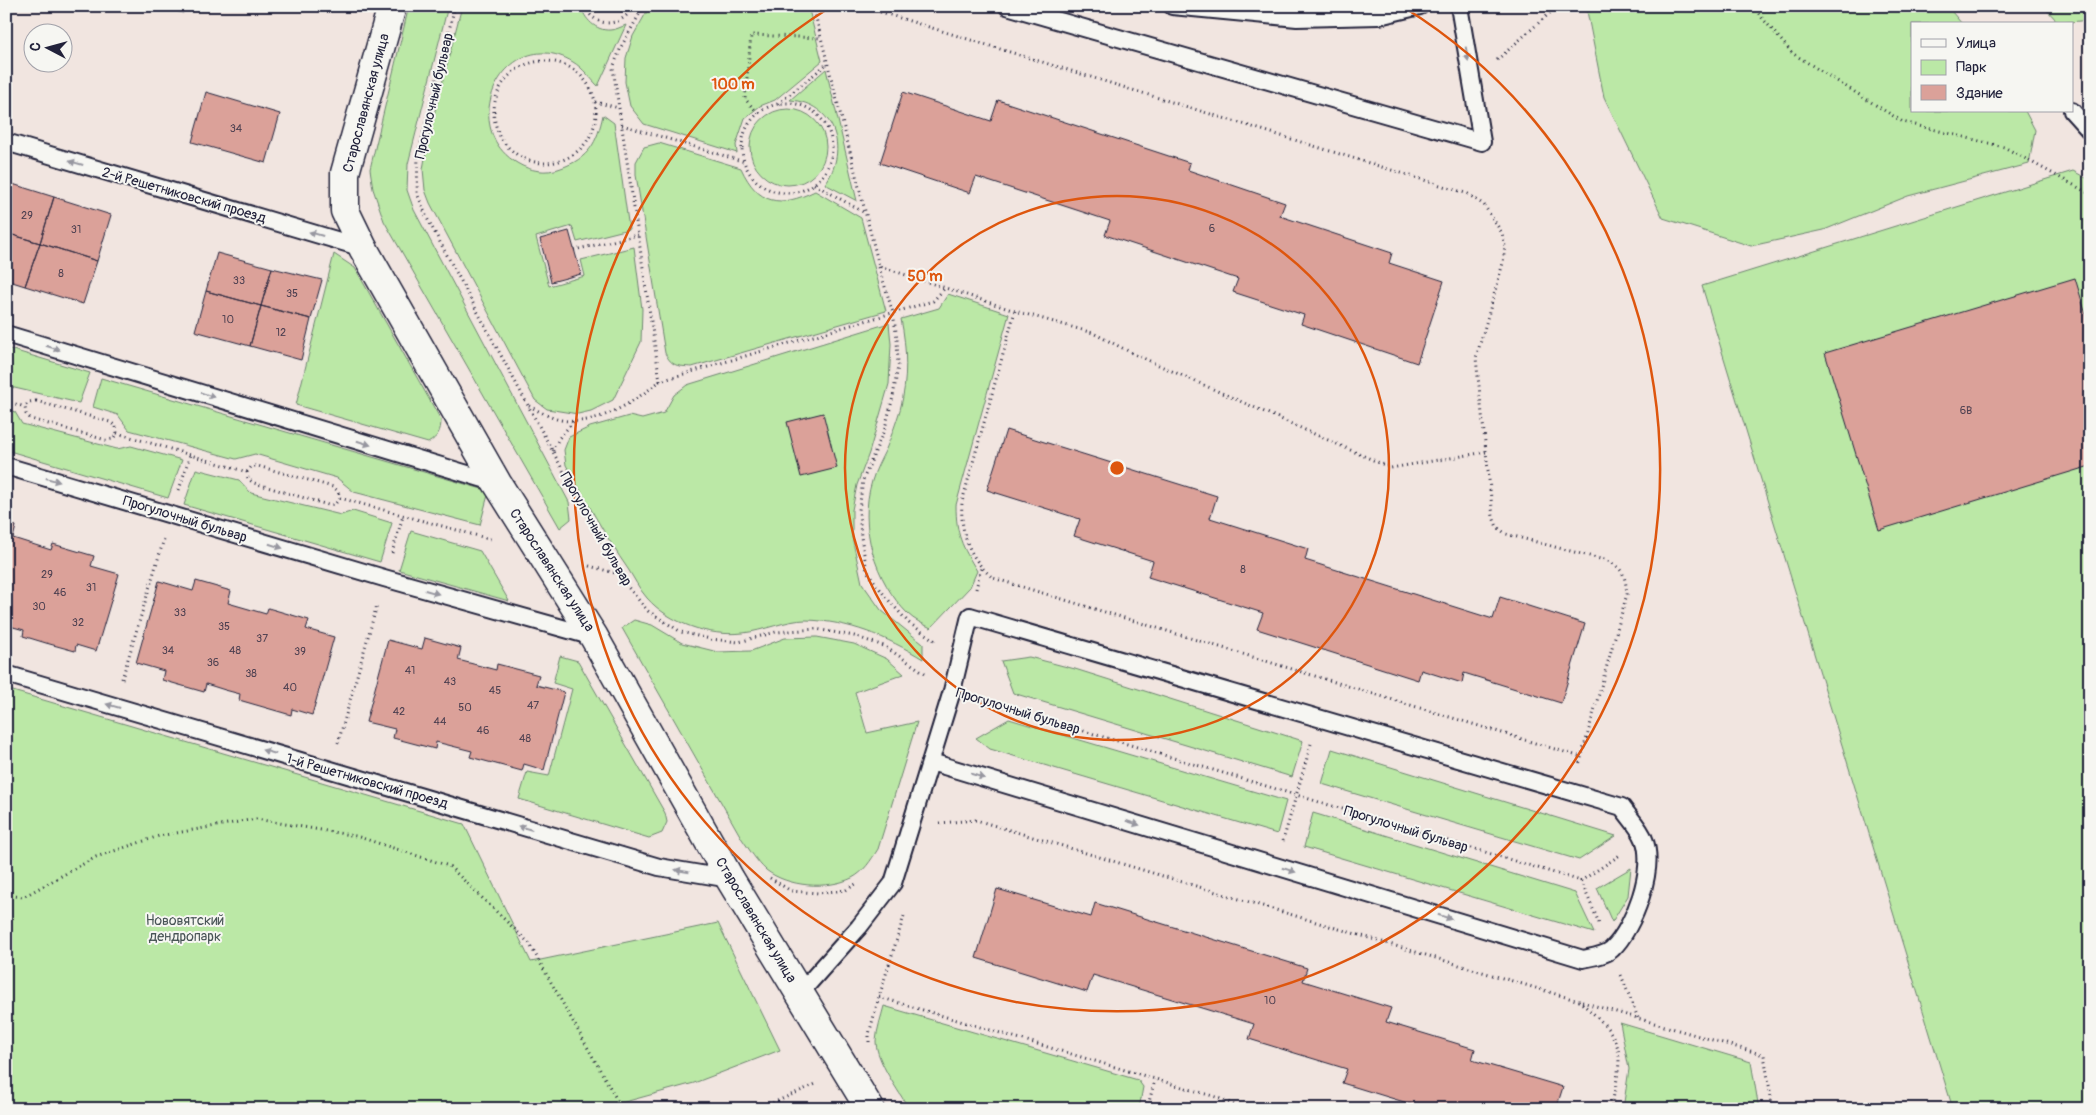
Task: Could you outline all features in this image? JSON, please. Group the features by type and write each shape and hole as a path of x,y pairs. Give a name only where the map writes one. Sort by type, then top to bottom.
{"street":[{"name":"Старославянская улица","path":"392,6 345,173 345,211 363,248 497,483 594,637 730,879 870,1109"}],"lane":[{"path":"1007,6 1482,142 1459,6"},
{"path":"1172,6 1297,18 1379,16 1420,6"},
{"path":"2073,112 2090,130"},
{"name":"2-й Решетниковский проезд","path":"6,142 363,248"},
{"path":"6,334 497,483"},
{"name":"Прогулочный бульвар","path":"6,466 384,578 594,637"},
{"path":"800,993 859,927 893,883 952,691 970,616 1622,807 1644,839 1648,867 1641,896 1628,928 1611,951 1584,959 931,762"},
{"name":"1-й Решетниковский проезд","path":"6,674 659,867 730,879"}],"path":[{"name":"Прогулочный бульвар","path":"455,6 418,155 417,193 427,218 619,574 648,611 681,632 710,640 739,642 776,632 816,629 854,636 884,646 952,691 1581,881"},
{"path":"585,6 591,16 605,23 614,23 622,20 629,15 633,7 641,12"},
{"path":"644,6 621,46 614,68 660,381"},
{"path":"813,6 865,213 893,313 897,338 898,366 893,397 885,428 864,480 859,510 860,537 867,571 885,596 909,623 934,640 952,691"},
{"path":"861,6 1453,189 1468,194 1484,205 1502,233 1505,246 1503,262 1476,358 1493,517 1497,527 1506,534 1608,561 1618,566 1625,578 1627,594 1571,792"},
{"path":"1472,82 1552,11 1562,6"},
{"path":"1752,6 1792,53 1903,122 2004,147 2090,194"},
{"path":"758,114 745,99 751,35 821,38"},
{"path":"550,61 566,65 580,74 590,87 595,102 596,119 591,134 582,148 569,157 554,163 537,162 522,158 508,147 498,132 494,115 496,98 504,82 516,69 532,62 550,61"},
{"path":"777,104 786,102 801,104 815,112 825,122 831,137 832,152 828,166 821,178 814,184 796,192 782,193 768,189 756,181 748,170 742,155 743,140 748,126 758,114 777,104 828,63"},
{"path":"595,102 619,108"},
{"path":"622,125 745,162"},
{"path":"814,184 865,213"},
{"path":"574,250 638,235"},
{"path":"879,266 1014,311 1093,333 1136,355 1390,468 1486,452"},
{"path":"528,406 562,420 587,420 613,411 638,399 660,381 933,301 945,288"},
{"path":"1014,311 962,502 961,516 964,536 970,552 981,568 993,578 1581,757"},
{"path":"36,400 110,422 116,426 117,433 113,439 106,440 32,418 26,414 25,407 29,402 36,400"},
{"path":"6,402 25,407"},
{"path":"552,451 559,438 576,420"},
{"path":"117,433 247,472"},
{"path":"113,706 190,455"},
{"path":"252,466 258,466 333,487 338,491 340,498 335,504 328,505 254,483 248,479 247,472 252,466"},
{"path":"340,498 619,574"},
{"path":"330,770 403,516"},
{"path":"1276,866 1318,719"},
{"path":"6,895 22,897 96,857 159,836 256,819 356,836 449,866 529,943 622,1109"},
{"path":"934,823 976,820 1764,1055 1773,1109"},
{"path":"762,874 791,891 818,893 846,890 859,882"},
{"path":"869,1044 868,1034 878,997 905,915"},
{"path":"878,997 1216,1097 1244,1109"},
{"path":"1579,1001 1607,1027 1620,1057 1611,1109"},
{"path":"759,1109 847,1070"},
{"path":"1147,1109 1155,1080"}],"green space":[{"path":"409,6 448,6 408,164 407,190 414,210 569,502 571,519 560,528 384,221 373,189 370,169"},
{"path":"462,6 581,6 588,20 595,26 605,30 612,30 626,25 598,86 573,62 549,53 528,56 510,66 497,83 490,104 490,126 499,146 517,163 538,171 550,171 561,168 571,164 585,154 598,134 603,115 614,123 629,229 577,242 572,226 536,237 549,286 585,276 581,260 634,247 642,309 641,342 613,400 591,411 578,414 547,409 535,400 430,203 425,190 423,169 431,126"},
{"path":"650,6 808,6 822,61 775,100 760,106 745,118 736,145 737,153 644,124 630,106 625,82 626,58 633,36"},
{"path":"1586,6 1951,6 1952,12 1960,22 1911,22 1911,112 2026,112 2035,130 2029,164 1908,196 1824,230 1751,246 1663,218 1604,97"},
{"path":"2043,6 2090,6 2090,20 2058,22"},
{"path":"826,69 857,201 825,184 836,157 837,143 827,119 818,109 805,103 790,100"},
{"path":"781,109 795,109 809,115 820,126 826,140 823,162 815,174 795,185 781,185 767,179 756,168 750,154 750,140 756,126 767,115"},
{"path":"659,143 741,168 755,190 771,200 791,200 815,191 861,218 886,311 692,367 679,366 670,361 665,353 636,175 636,162 644,147"},
{"path":"2073,171 2090,180 2090,1109 1953,1109 1702,286"},
{"path":"334,254 355,268 441,420 438,433 428,443 296,405"},
{"path":"948,294 1009,314 956,505 957,524 961,540 977,571 970,587 931,628 908,614 886,586 872,552 867,516 868,498 872,481 892,435 903,399 906,364 901,319 939,308"},
{"path":"889,323 891,344 889,384 869,453 857,485 852,510 852,537 862,583 881,610 923,644 923,659 881,637 837,623 798,620 751,632 730,634 703,630 666,615 641,591 611,544 566,465 564,450 569,437 590,427 629,416 642,419 664,413 674,395 687,385"},
{"path":"6,348 90,373 79,403 6,386"},
{"path":"101,378 489,491 480,525 354,492 337,478 255,454 236,459 129,430 118,415 93,407"},
{"path":"6,409 15,412 22,424 117,449 131,446 182,460 168,498 6,450"},
{"path":"196,469 239,480 251,493 341,515 353,511 392,523 380,562 184,505"},
{"path":"411,531 480,551 509,601 399,570"},
{"path":"634,620 652,625 682,643 718,652 751,651 785,638 817,637 854,644 887,659 904,674 855,692 867,733 917,722 878,849 860,872 842,882 808,885 775,876 759,863 742,839 622,628"},
{"path":"560,656 578,661 665,813 667,822 662,833 649,838 519,799 527,772 549,776 572,689 553,683"},
{"path":"1029,657 1075,669 1303,741 1292,777 1013,693 1001,661"},
{"name":"Нововятский дендропарк","path":"6,689 464,824 531,962 718,923 780,1050 694,1083 610,1106 609,1109 6,1109"},
{"path":"1009,719 1286,801 1277,834 990,749 976,738"},
{"path":"1332,749 1616,836 1579,860 1322,784"},
{"path":"1313,813 1575,893 1594,933 1304,847"},
{"path":"1631,868 1628,896 1612,922 1597,888"},
{"path":"884,1006 1138,1080 1143,1087 1139,1109 909,1109 884,1067 877,1049 878,1028"},
{"path":"1620,1023 1751,1062 1759,1109 1623,1109 1629,1069"}],"building":[{"path":"156,6 185,6 183,13"},
{"path":"206,92 280,114 266,163 192,142"},
{"path":"903,92 991,121 998,100 1190,163 1188,170 1285,203 1280,216 1392,253 1389,263 1444,281 1417,363 1301,324 1304,315 1233,292 1238,279 1105,235 1110,221 976,177 970,193 880,163"},
{"path":"6,182 54,197 40,243 6,233"},
{"path":"54,197 111,215 97,261 40,243"},
{"path":"569,231 581,274 551,282 540,239"},
{"path":"6,233 40,243 25,286 6,280"},
{"path":"40,243 97,261 83,304 25,286"},
{"path":"217,253 272,268 261,306 206,291"},
{"path":"272,268 322,280 311,319 261,306"},
{"path":"2075,278 2090,328 2090,466 1879,530 1825,353"},
{"path":"206,291 261,306 250,346 195,331"},
{"path":"261,306 311,319 301,360 250,346"},
{"path":"823,413 837,468 801,477 787,422"},
{"path":"1006,430 1217,496 1210,518 1308,549 1305,560 1493,619 1500,597 1585,624 1561,703 1464,673 1462,683 1421,670 1418,680 1257,629 1263,613 1148,577 1153,561 1074,536 1080,519 987,490"},
{"path":"6,523 16,526 13,538 51,550 53,544 94,556 91,566 119,574 96,651 76,645 75,651 46,643 23,636 24,630 6,625"},
{"path":"159,581 193,591 196,581 231,591 228,603 266,614 268,608 309,620 306,629 334,637 312,715 292,709 291,715 239,700 240,694 206,684 204,692 162,680 164,671 136,663"},
{"path":"425,638 461,648 458,660 496,670 497,664 539,675 536,685 564,692 544,770 524,764 522,771 470,757 472,751 436,742 435,749 393,738 395,729 366,722 388,640 422,649"},
{"path":"997,889 1091,917 1095,903 1307,968 1303,981 1391,1008 1386,1022 1475,1049 1472,1060 1563,1087 1556,1109 1427,1109 1342,1083 1347,1069 1249,1039 1254,1024 1093,975 1087,992 976,958"}]}
